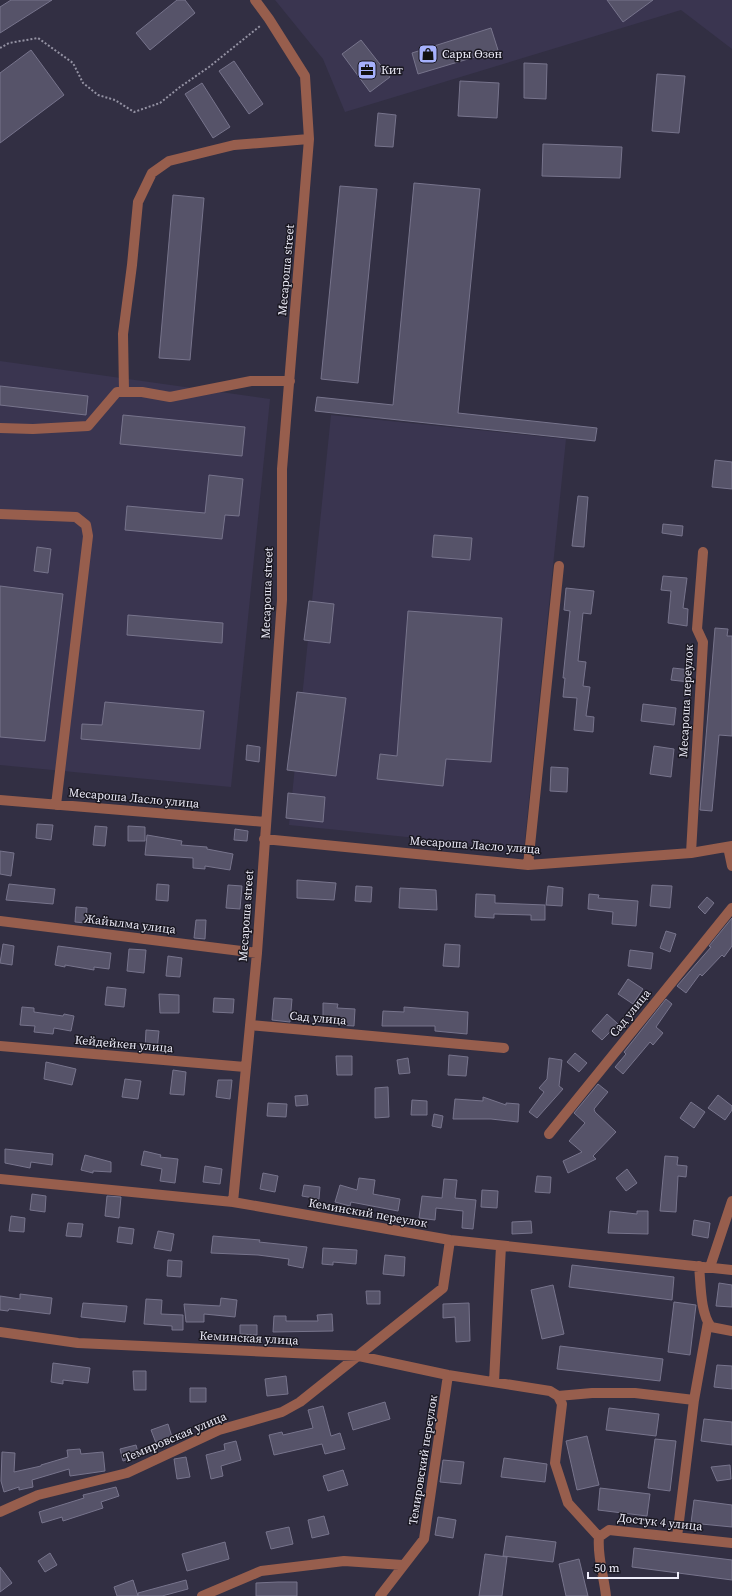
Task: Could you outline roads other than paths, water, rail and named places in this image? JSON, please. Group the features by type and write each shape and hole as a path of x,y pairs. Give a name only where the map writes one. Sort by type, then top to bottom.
{"street":[{"name":"Месароша street","path":"233,1202 258,953 265,822 282,600 282,469 309,139 305,76 269,19 255,0"},
{"path":"124,391 123,334 138,202 152,173 169,162 234,145 309,139"},
{"path":"0,428 33,429 88,426 97,417 110,398 117,392 124,391 170,397 251,381 290,381"},
{"path":"0,514 76,517 86,525 88,536 56,805"},
{"name":"Месароша переулок","path":"691,853 703,642 697,629 703,552"},
{"path":"528,864 559,566"},
{"name":"Месароша Ласло улица","path":"0,800 265,822"},
{"name":"Месароша Ласло улица","path":"264,839 528,864 691,853 730,846"},
{"path":"730,846 732,866"},
{"name":"Сад улица","path":"549,1134 732,908"},
{"name":"Жайылма улица","path":"0,921 258,953"},
{"name":"Сад улица","path":"250,1025 504,1048"},
{"name":"Кейдейкен улица","path":"0,1046 246,1067"},
{"name":"Кеминский переулок","path":"0,1179 233,1202 450,1240 732,1270"},
{"path":"710,1267 732,1201"},
{"name":"Темировская улица","path":"0,1512 38,1495 127,1473 219,1430 282,1412 300,1402 443,1288 450,1240"},
{"path":"494,1382 502,1246"},
{"path":"699,1266 702,1298 708,1322 711,1327 732,1331"},
{"path":"677,1537 694,1400 708,1322"},
{"name":"Кеминская улица","path":"0,1332 78,1343 359,1356 448,1375 550,1391 558,1396"},
{"name":"Темировский переулок","path":"380,1596 424,1539 448,1375"},
{"path":"606,1596 597,1550 599,1537 568,1503 555,1463 562,1404 558,1396 592,1392 635,1393 694,1400"},
{"name":"Достук 4 улица","path":"599,1537 609,1530 732,1543"},
{"path":"202,1596 261,1571 344,1562 403,1565"}],"place":[{"name":"Сары Өзөн","path":"428,54"},
{"name":"Кит","path":"367,70"}]}
